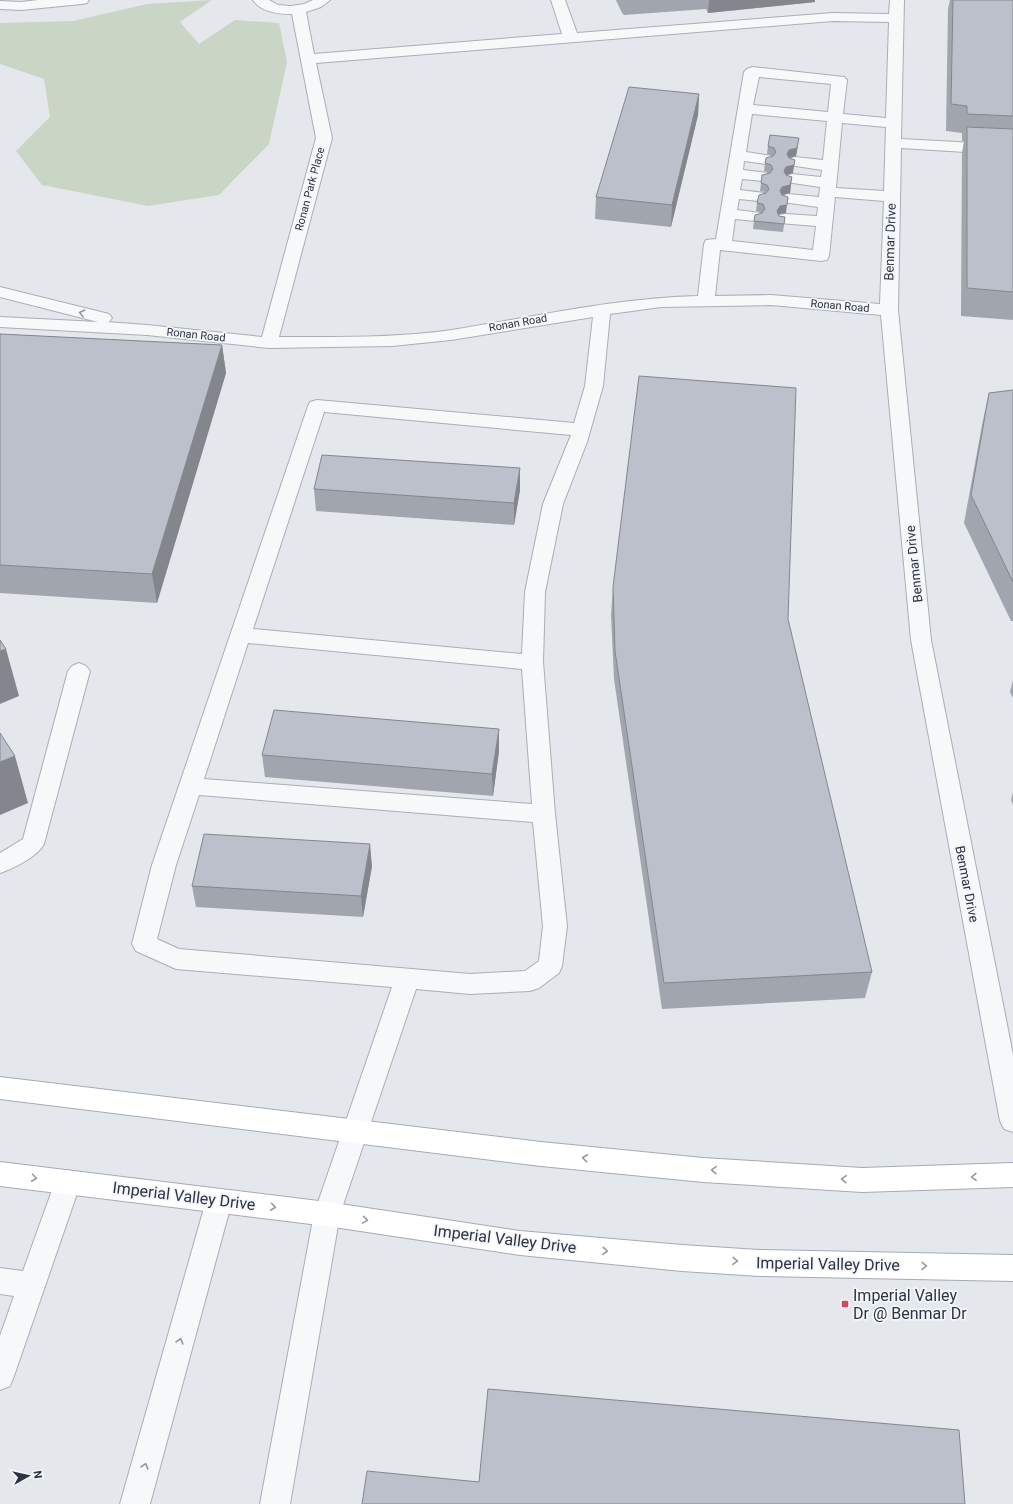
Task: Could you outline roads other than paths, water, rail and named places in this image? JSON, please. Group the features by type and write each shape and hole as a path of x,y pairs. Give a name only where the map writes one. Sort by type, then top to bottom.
{"main road":[{"path":"0,1088 541,1154 703,1170 854,1180 1013,1175"},
{"name":"Imperial Valley Drive","path":"0,1174 327,1214 520,1243 682,1258 759,1263 1013,1268"}],"street":[{"path":"0,5 20,6 82,0"},
{"path":"260,0 267,6 298,10 323,0"},
{"path":"558,0 571,38"},
{"path":"308,59 571,38 830,11 897,9"},
{"name":"Benmar Drive","path":"897,9 889,310 922,654 1013,1121"},
{"name":"Ronan Park Place","path":"269,343 324,138 298,10"},
{"path":"706,301 712,244 821,256 839,80 752,72 723,245"},
{"path":"745,108 894,123"},
{"path":"893,144 1013,150"},
{"path":"738,156 766,159"},
{"path":"795,162 830,166"},
{"path":"734,174 763,176"},
{"path":"792,179 828,192"},
{"path":"788,199 828,192 892,197"},
{"path":"731,194 759,196"},
{"path":"728,214 755,216"},
{"path":"785,219 824,222"},
{"name":"Ronan Road","path":"0,292 147,330"},
{"name":"Ronan Road","path":"0,322 147,330 269,343 392,341 451,335 547,318 661,302 771,300 889,310"},
{"path":"581,430 317,406 164,865 144,944 176,959 470,984 530,981 550,966 555,926 544,814 532,662 536,592 553,504 581,430 595,382 602,310"},
{"path":"240,636 532,662"},
{"path":"0,864 33,844 79,671"},
{"path":"191,786 544,814"},
{"path":"275,1504 327,1214 407,978"},
{"path":"0,1376 68,1182"},
{"path":"134,1504 219,1201"},
{"path":"0,1281 32,1285"}],"place":[{"name":"Imperial Valley Dr @ Benmar Dr","path":"845,1304"}]}
